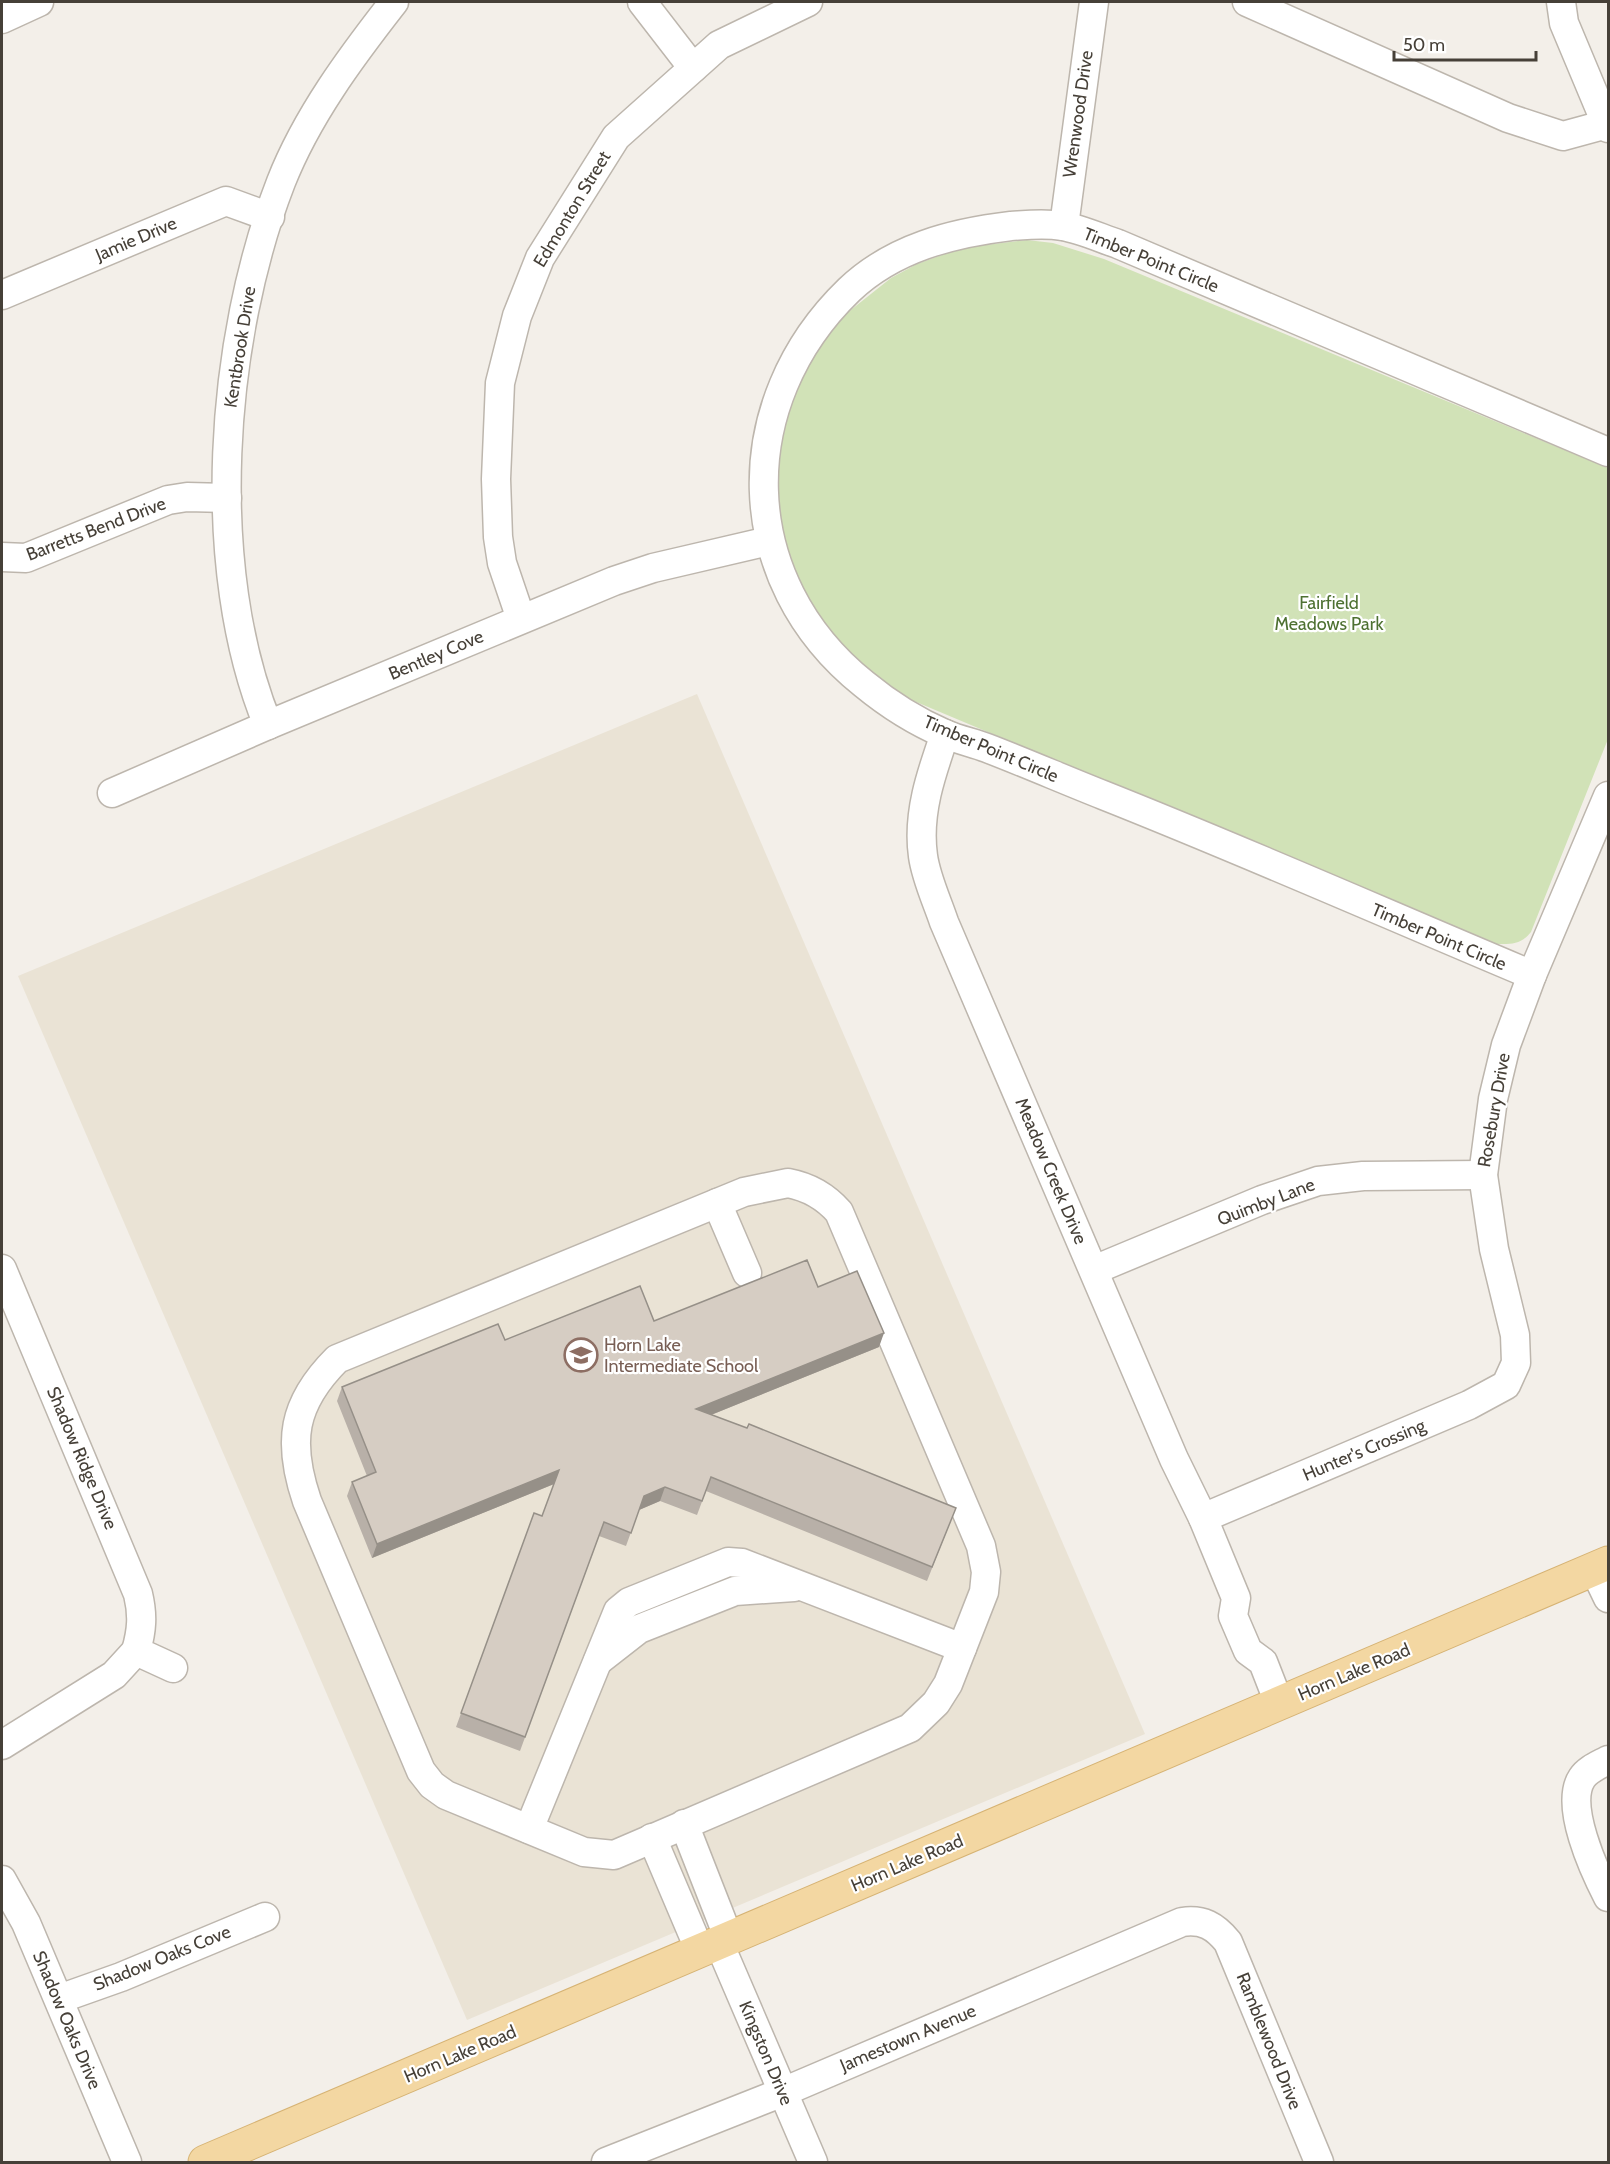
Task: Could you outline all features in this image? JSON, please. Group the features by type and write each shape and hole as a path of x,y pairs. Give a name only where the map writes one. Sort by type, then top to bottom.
{"main road":[{"name":"Horn Lake Road","path":"205,2163 1280,1703 1604,1577"}],"street":[{"path":"2,19 39,2"},
{"name":"Kentbrook Drive","path":"268,725 251,677 237,605 227,498 229,412 235,364 250,284 281,181 310,124 349,60 394,2"},
{"path":"642,2 693,68"},
{"name":"Edmonton Street","path":"521,619 501,564 496,496 500,383 517,316 540,258 616,137 718,45 808,2"},
{"name":"Wrenwood Drive","path":"1064,226 1094,2"},
{"path":"1247,2 1508,118 1563,136 1608,126 1564,23 1562,2"},
{"name":"Jamie Drive","path":"2,295 226,201 270,217"},
{"name":"Timber Point Circle","path":"1532,975 1100,793 984,746 945,734 887,702 863,684 828,649 793,598 769,540 764,469 768,433 785,379 797,354 826,313 855,285 891,261 933,240 972,230 1025,225 1064,226 1118,244 1608,452"},
{"name":"Barretts Bend Drive","path":"2,558 26,558 168,500 187,497 227,498"},
{"name":"Bentley Cove","path":"112,793 521,619 654,568 769,540"},
{"name":"Meadow Creek Drive","path":"945,734 930,777 924,808 923,857 944,922 1174,1459 1203,1518 1236,1598 1233,1616 1248,1651 1263,1662 1280,1703"},
{"name":"Rosebury Drive","path":"1514,1369 1515,1335 1494,1249 1483,1175 1493,1099 1506,1045 1532,975 1608,796"},
{"name":"Quimby Lane","path":"1094,1270 1263,1200 1318,1181 1362,1176 1483,1175"},
{"path":"788,1184 803,1186 817,1193 839,1212 981,1546 986,1572 984,1592 962,1648 948,1684 936,1703 910,1728 614,1854 598,1855 446,1795 432,1785 421,1771 307,1501 296,1469 295,1443 303,1408 310,1390 337,1359 744,1192 788,1184"},
{"path":"717,1203 747,1273"},
{"name":"Shadow Ridge Drive","path":"2,1269 138,1594 142,1611 142,1630 136,1651"},
{"name":"Hunter's Crossing","path":"1203,1518 1495,1393 1506,1384 1514,1369"},
{"path":"529,1829 597,1663 639,1629 735,1590 802,1586 962,1648"},
{"path":"2,1745 114,1675 136,1651 172,1668"},
{"path":"1608,1760 1588,1771 1581,1780 1574,1805 1576,1819 1608,1897"},
{"path":"684,1824 716,1944"},
{"path":"652,1838 716,1944"},
{"name":"Shadow Oaks Drive","path":"2,1880 26,1923 127,2163"},
{"name":"Shadow Oaks Cove","path":"59,1999 121,1977 265,1917"},
{"name":"Jamestown Avenue","path":"606,2163 783,2092 1182,1922 1194,1920 1211,1925"},
{"name":"Ramblewood Drive","path":"1211,1925 1228,1942 1319,2163"},
{"name":"Kingston Drive","path":"716,1944 813,2163"}],"shaded area":[{"name":"Horn Lake Intermediate School","path":"697,694 1145,1734 467,2020 18,976"}],"green space":[{"name":"Fairfield Meadows Park","path":"1027,240 1053,243 1104,259 1608,468 1608,739 1531,932 1523,940 1493,944 890,691 848,659 796,588 774,501 786,406 816,349 847,313 891,278 917,264 961,248"}],"building":[{"path":"807,1260 818,1287 857,1271 884,1333 696,1409 747,1428 749,1424 956,1508 932,1567 711,1477 702,1501 665,1487 644,1496 631,1533 604,1522 525,1737 461,1713 534,1513 542,1516 559,1470 377,1544 352,1482 376,1472 342,1387 498,1324 505,1340 640,1286 654,1321"}],"place":[{"name":"Horn Lake Intermediate School","path":"581,1355"}]}
